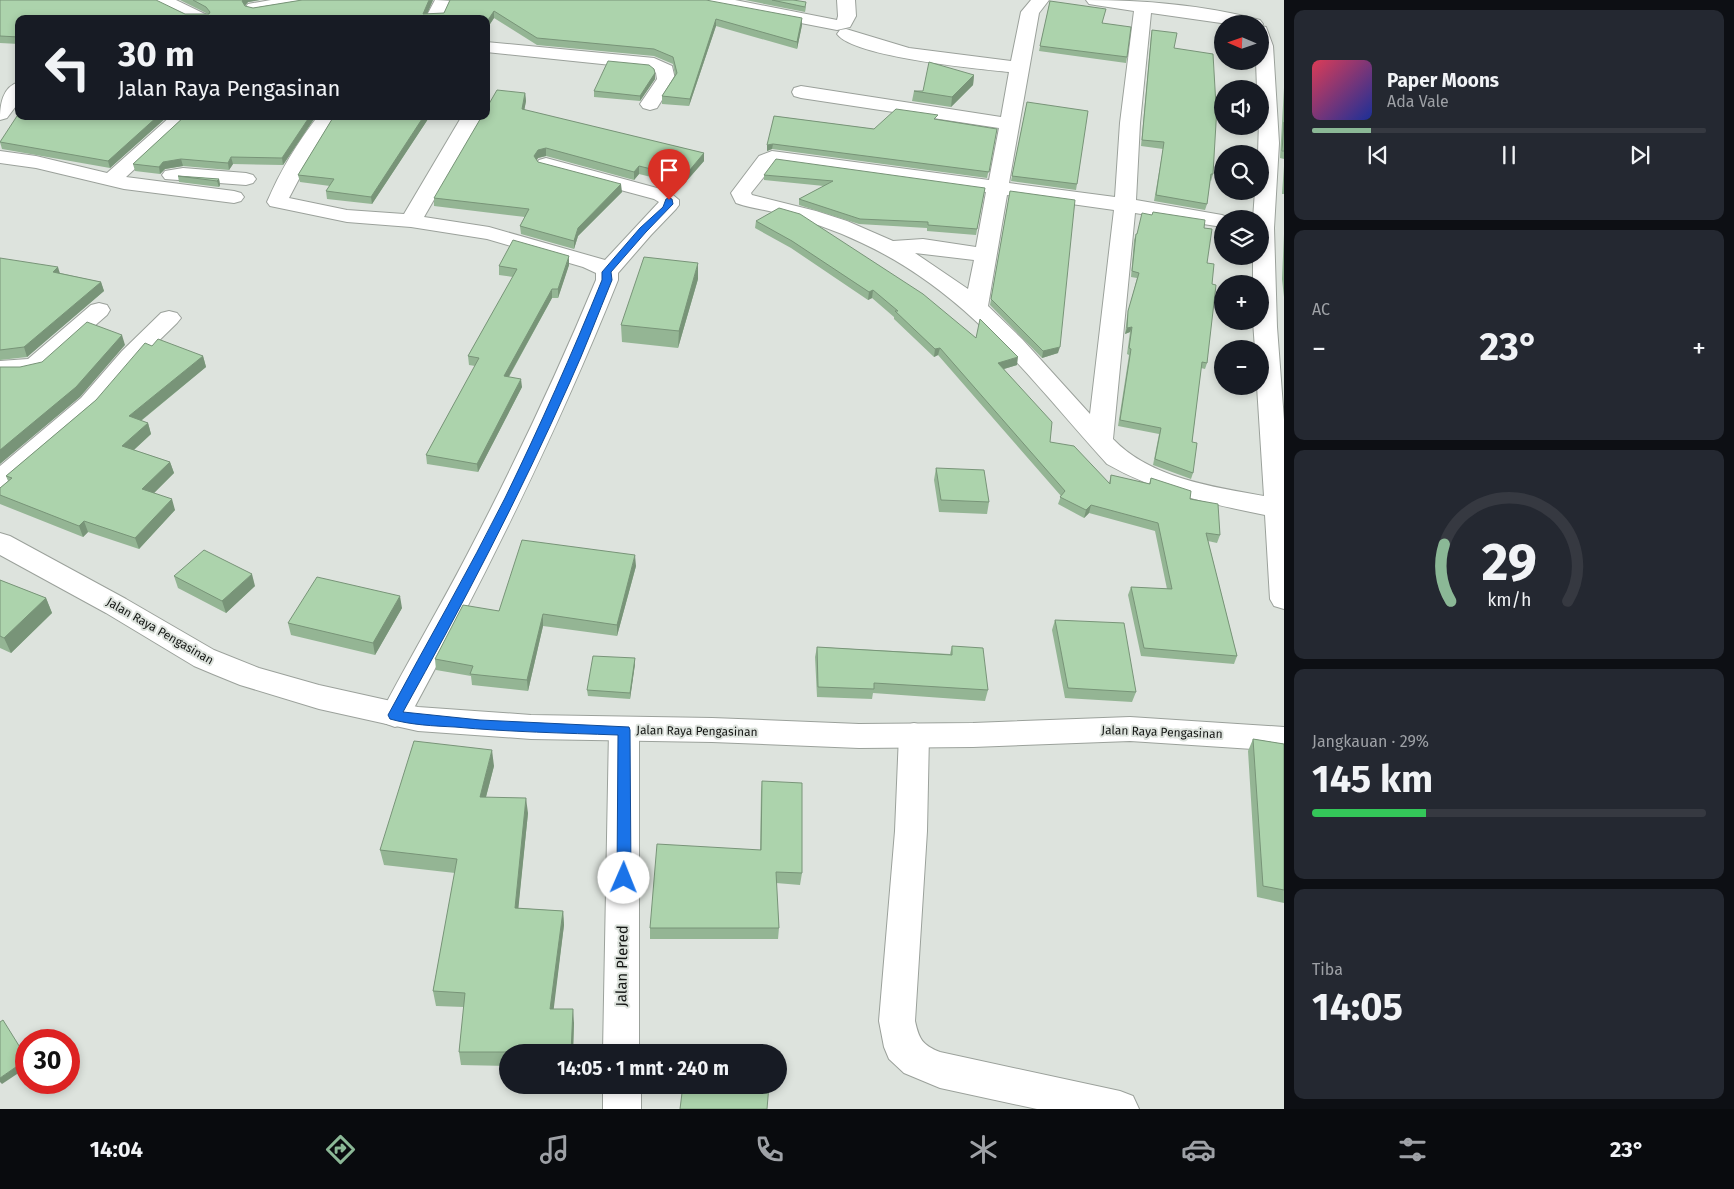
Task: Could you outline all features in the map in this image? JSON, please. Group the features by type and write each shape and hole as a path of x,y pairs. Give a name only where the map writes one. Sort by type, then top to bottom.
{"street":[{"path":"162,0 193,15"},
{"path":"253,8 302,0"},
{"path":"708,0 837,25 844,23 846,20 846,0"},
{"path":"976,308 1030,12 1040,0"},
{"path":"1095,0 1214,17"},
{"path":"436,15 443,1"},
{"path":"1100,441 1126,205 1130,123 1143,8"},
{"path":"846,34 869,45 891,50 1020,68"},
{"path":"1269,41 1284,48"},
{"path":"490,47 654,64 665,70 666,79 650,104"},
{"path":"1264,70 1269,143 1269,210"},
{"path":"802,92 1010,124"},
{"path":"118,181 179,120"},
{"path":"325,120 306,145 287,178 277,202 347,216 411,221 480,231 522,241 591,262 602,267 607,272"},
{"path":"411,221 470,120"},
{"path":"0,157 36,162 118,181 234,197"},
{"path":"1214,220 1126,205 772,157 766,160 741,193 743,198 789,209 858,233 892,248 922,266 976,308 1028,359 1116,458 1147,475 1204,494 1276,508"},
{"path":"395,715 445,626 510,498 565,382 607,280 607,272 643,230 669,204 669,200 661,195 546,164"},
{"path":"118,181 183,174 246,179"},
{"path":"892,248 923,246 987,255"},
{"path":"1268,265 1265,327 1276,508 1284,599"},
{"path":"0,368 23,368 36,365 99,310"},
{"path":"0,480 90,404 130,356 170,318"},
{"name":"Jalan Raya Pengasinan","path":"0,543 217,663 284,688 418,719 480,725 624,730 712,730 859,736 1020,734 1130,729 1284,739"},
{"name":"Jalan Plered","path":"621,1044 624,730"},
{"path":"914,735 911,831 898,1021 902,1047 917,1061 940,1070 1120,1109"},
{"path":"622,1094 622,1109"}],"building":[{"path":"0,0 156,0 185,14 209,14 210,12 206,7 193,0 243,0 245,6 253,8 302,0 429,0 423,14 444,13 450,0 706,0 802,18 797,42 716,19 690,99 662,96 677,73 673,57 654,49 537,38 494,11 490,17 490,15 15,15 15,37 0,36"},
{"path":"772,0 793,0 806,2 805,7"},
{"path":"1050,1 1106,9 1102,23 1131,27 1127,57 1040,46"},
{"path":"1152,30 1177,33 1174,48 1213,54 1215,135 1213,174 1211,174 1207,204 1156,195 1164,142 1142,140"},
{"path":"608,61 649,65 654,69 655,73 640,96 594,91"},
{"path":"929,62 974,75 952,97 914,91 923,91"},
{"path":"497,90 525,93 522,109 704,153 684,177 639,166 634,172 546,148 538,150 534,156 538,162 621,184 578,228 574,241 520,226 529,209 434,198 480,120 490,120 490,102"},
{"path":"1027,102 1088,111 1077,184 1012,176"},
{"path":"896,109 938,115 934,119 997,129 989,172 773,144 767,145 774,116 874,129"},
{"path":"15,119 154,120 108,161 0,142"},
{"path":"181,120 307,120 282,158 231,157 228,163 181,159 163,162 159,167 133,164"},
{"path":"332,120 421,120 371,197 326,191 334,179 298,175"},
{"path":"1284,122 1284,151 1282,151"},
{"path":"776,159 985,188 977,229 928,225 928,222 860,219 799,199 833,181 764,175"},
{"path":"178,176 219,179 217,181"},
{"path":"1010,191 1075,200 1060,347 1043,351 991,299"},
{"path":"779,208 800,214 923,294 976,338 980,319 1018,357 998,363 1052,422 1050,442 1074,446 1110,484 1111,475 1150,484 1151,478 1191,491 1190,499 1218,504 1220,535 1206,533 1237,656 1144,648 1131,587 1172,589 1158,523 1091,505 1086,510 1060,497 1065,491 940,348 935,349 895,311 898,311 873,290 869,292 792,241 756,221"},
{"path":"1153,212 1205,220 1204,228 1212,229 1207,263 1214,264 1212,284 1214,284 1214,302 1207,363 1202,362 1192,442 1197,443 1193,473 1155,459 1161,428 1120,420 1131,349 1129,348 1132,327 1127,328 1128,311 1139,273 1132,271 1136,234 1142,213 1152,215"},
{"path":"513,240 569,256 558,289 552,289 504,376 521,379 477,464 426,455 479,358 468,356 517,269 499,266"},
{"path":"644,257 698,263 679,331 621,325"},
{"path":"0,258 58,267 53,272 101,282 24,347 0,350"},
{"path":"87,322 122,335 76,387 0,450 0,367 20,367 42,362"},
{"path":"158,339 203,356 129,416 148,423 122,446 170,462 142,489 172,499 135,538 84,521 79,526 0,495 0,488 12,478 6,476 96,400 145,343 152,346"},
{"path":"936,468 984,470 989,502 941,500"},
{"path":"522,540 635,555 617,625 543,614 527,680 470,674 473,666 435,659 463,605 499,611"},
{"path":"204,550 252,574 222,601 174,576"},
{"path":"317,577 400,596 373,643 288,623"},
{"path":"0,580 46,598 4,638 0,636"},
{"path":"1055,620 1124,623 1136,692 1068,688"},
{"path":"952,646 983,648 988,690 874,683 874,689 818,687 817,647 952,655"},
{"path":"593,656 635,658 630,693 587,690"},
{"path":"1253,739 1284,744 1284,890 1263,886"},
{"path":"414,741 492,750 480,797 526,798 515,908 563,911 550,1009 573,1009 571,1044 499,1044 499,1052 459,1052 465,993 433,991 457,859 380,850"},
{"path":"762,781 802,783 802,873 776,872 779,928 650,928 657,844 761,850"},
{"path":"3,1020 15,1039 15,1068 0,1078 0,1022"},
{"path":"682,1094 768,1094 767,1109 680,1109"}],"route":[{"path":"624,878 624,730 480,725 395,715 445,626 510,498 565,382 607,280 607,272 643,230 666,209 669,200"}]}
